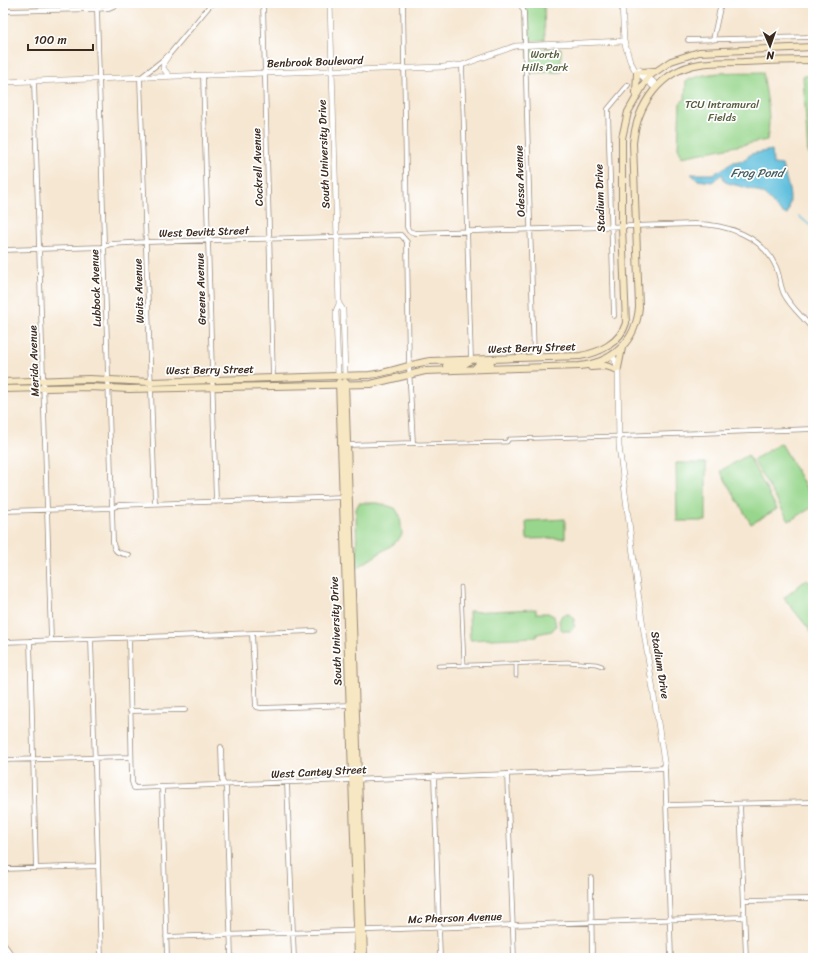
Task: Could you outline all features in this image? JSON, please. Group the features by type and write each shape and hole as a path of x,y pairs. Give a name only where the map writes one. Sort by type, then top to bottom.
{"main road":[{"path":"596,352 610,356 612,348 624,327 627,314 622,227 622,138 628,112 647,79 655,71 671,60 699,52 813,47"},
{"name":"West Berry Street","path":"3,389 108,387 151,389 342,384 380,382 432,370 595,364 622,348 632,333 638,314 634,135 640,112 656,87 681,69 700,64 813,60"},
{"path":"636,96 638,71 655,71"},
{"name":"West Berry Street","path":"3,382 108,380 151,382 380,374 430,362 580,356 596,352 619,337"},
{"path":"569,366 606,366 617,369 622,348"},
{"path":"474,369 479,364 502,363 508,359"},
{"path":"432,370 440,367 463,365 471,360"},
{"path":"380,382 406,371 409,366"},
{"name":"South University Drive","path":"342,376 348,705 355,779"},
{"path":"250,387 254,384 270,381 273,378"},
{"name":"South University Drive","path":"342,384 347,445 345,497 356,705 355,779 360,930 358,958"},
{"name":"South University Drive","path":"360,930 364,958"}],"street":[{"path":"3,11 97,9 109,8 121,3"},
{"path":"170,77 163,68 164,62 212,3"},
{"name":"Cockrell Avenue","path":"262,3 273,378"},
{"name":"South University Drive","path":"330,3 337,236 340,304 343,310 342,376"},
{"path":"403,3 407,227 409,231 415,233 709,224 734,230 759,244 770,257 782,281 783,293 794,309 813,330"},
{"name":"Odessa Avenue","path":"520,3 524,12 534,358"},
{"path":"622,3 624,41 630,61 638,71 656,87"},
{"path":"713,40 721,3"},
{"name":"Lubbock Avenue","path":"97,9 103,247 114,550 117,553 129,555"},
{"path":"688,40 813,37"},
{"name":"Benbrook Boulevard","path":"3,82 332,72 462,65 509,47 624,41"},
{"path":"140,78 168,56"},
{"path":"462,65 471,360"},
{"name":"Greene Avenue","path":"204,76 216,502"},
{"name":"Waits Avenue","path":"140,78 147,242 155,503"},
{"name":"Merida Avenue","path":"34,81 51,640"},
{"name":"Stadium Drive","path":"614,316 608,109 628,85"},
{"name":"West Devitt Street","path":"3,250 103,247 111,244 147,242 397,234 405,238 407,242 409,366"},
{"name":"Stadium Drive","path":"610,356 614,358 619,377 619,436 639,600 665,768 671,958"},
{"path":"409,366 413,443"},
{"path":"347,445 507,442 508,439 813,429"},
{"path":"3,511 112,508 119,505 155,503 345,497"},
{"path":"461,587 464,665"},
{"path":"3,642 314,631"},
{"path":"252,634 255,706 257,708 356,705"},
{"path":"3,760 131,757 129,638"},
{"path":"91,639 96,758 101,958"},
{"path":"30,641 36,868"},
{"path":"438,666 567,662 596,664 602,666"},
{"path":"516,663 516,676"},
{"path":"130,711 185,710"},
{"path":"221,747 222,780 226,788 231,958"},
{"name":"West Cantey Street","path":"131,757 132,787 162,788 355,779 665,768"},
{"path":"507,774 514,958"},
{"path":"434,776 440,958"},
{"path":"286,783 294,958"},
{"path":"162,788 167,958"},
{"path":"666,805 813,802"},
{"path":"740,804 746,958"},
{"path":"3,869 98,866"},
{"path":"591,878 592,958"},
{"path":"744,900 813,899"},
{"name":"Mc Pherson Avenue","path":"166,937 744,917"},
{"path":"3,943 14,958"}],"green space":[{"name":"Worth Hills Park","path":"522,3 544,3 545,40 527,41 526,12"},
{"name":"Worth Hills Park","path":"561,48 561,72 529,73 528,49"},
{"name":"TCU Intramural Fields","path":"734,72 763,72 769,115 767,140 682,157 678,148 680,103 685,99 686,81 704,75"},
{"path":"813,75 813,154 808,154 803,76"},
{"path":"781,443 813,500 813,507 789,521 753,460"},
{"path":"748,455 777,509 751,524 720,471"},
{"path":"676,463 706,463 706,521 677,521"},
{"path":"359,503 378,503 395,508 400,516 402,535 395,543 357,568 356,509"},
{"path":"565,519 565,538 527,539 526,521"},
{"path":"807,579 813,585 813,634 784,598"},
{"path":"536,609 536,613 548,613 554,616 556,626 552,631 537,634 537,637 470,640 469,612"},
{"path":"569,614 575,619 573,623 575,626 570,631 564,631 560,628 559,621 562,615"}],"water":[{"name":"Frog Pond","path":"772,150 773,164 782,165 789,190 790,202 787,215 780,211 761,193 725,182 722,174 712,182 698,180 691,174 714,174 734,162 744,160 751,154"}],"waterway":[{"path":"799,216 813,228"}]}
